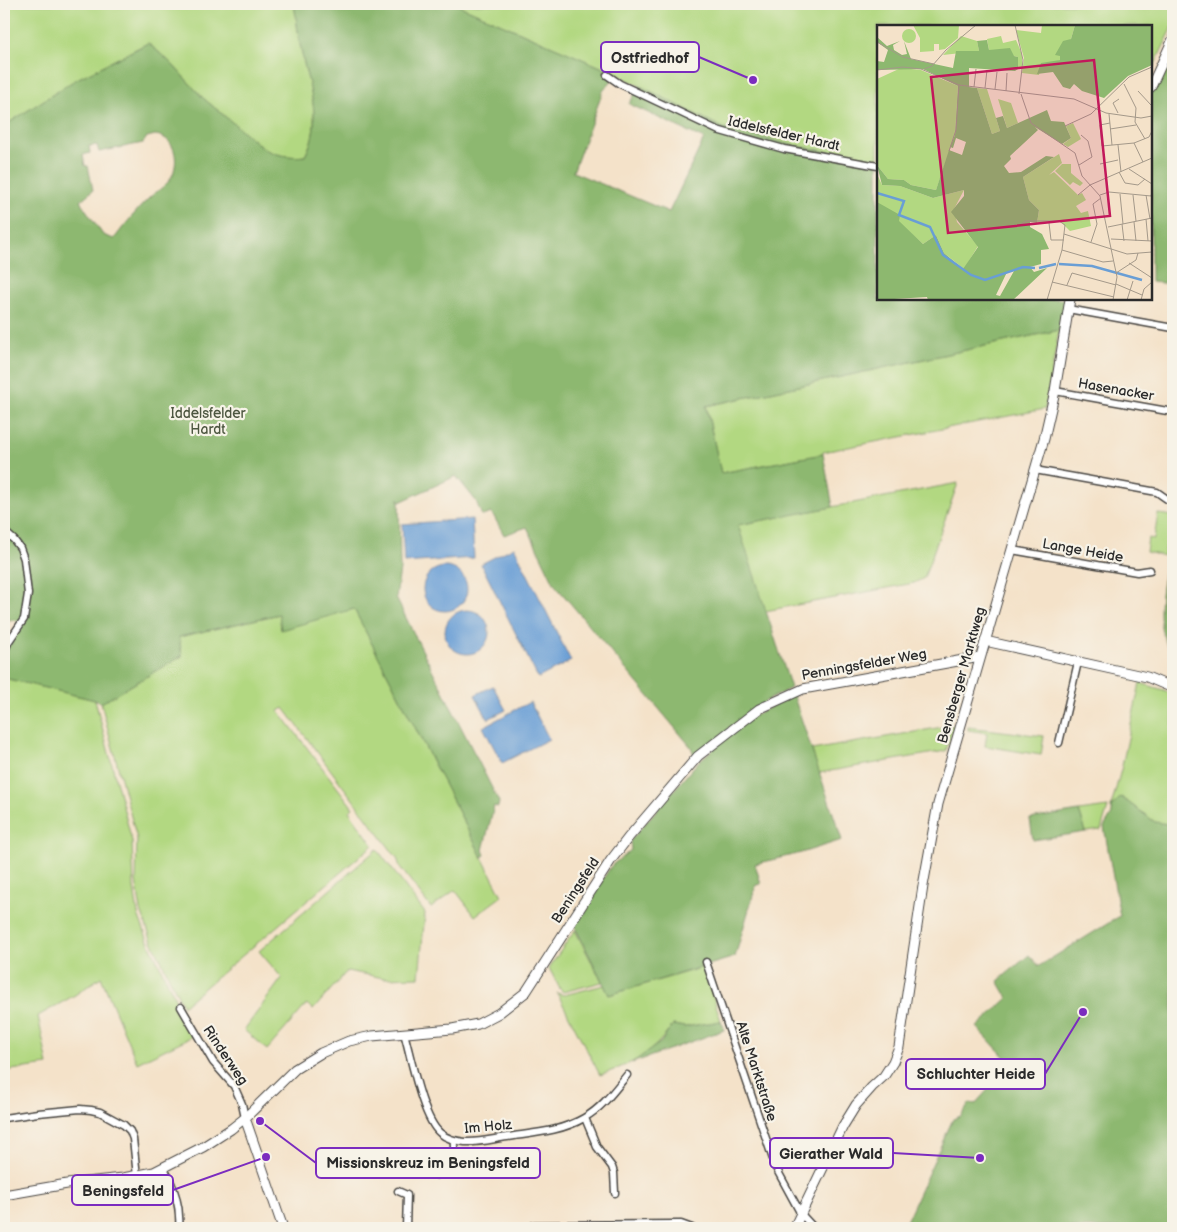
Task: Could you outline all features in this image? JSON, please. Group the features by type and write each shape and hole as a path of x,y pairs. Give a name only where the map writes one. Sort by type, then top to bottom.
{"street":[{"path":"1152,85 1173,39"},
{"name":"Iddelsfelder Hardt","path":"608,75 620,84 717,130 784,149 877,166"},
{"name":"Bensberger Marktweg","path":"801,1214 843,1126 856,1105 884,1076 894,1062 899,1047 938,804 1035,470 1055,391 1070,300"},
{"path":"1068,309 1173,328"},
{"name":"Hasenacker","path":"1055,391 1173,412"},
{"path":"1035,470 1157,492 1167,499"},
{"path":"4,531 20,548 24,559 28,594 24,619 4,652"},
{"name":"Lange Heide","path":"1012,550 1137,572 1150,570"},
{"path":"985,641 1147,677 1173,688"},
{"name":"Penningsfelder Weg","path":"611,860 698,756 759,709 803,689 980,657"},
{"path":"1059,743 1078,662"},
{"name":"Beningsfeld","path":"4,1195 154,1172 203,1147 246,1118 295,1069 321,1053 357,1039 372,1036 452,1029 478,1024 499,1013 526,992 611,860"},
{"name":"Alte Marktstraße","path":"706,962 776,1168 801,1214 814,1228"},
{"name":"Rinderweg","path":"182,1008 212,1062 234,1086 246,1118"},
{"name":"Im Holz","path":"404,1033 424,1105 434,1127 445,1136 454,1140 475,1142 534,1134 573,1124 585,1118 607,1100 626,1075"},
{"path":"4,1118 80,1109 100,1112 124,1125 130,1131 133,1139 137,1176"},
{"path":"246,1118 282,1228"},
{"path":"585,1118 598,1147 612,1167 615,1193"},
{"path":"454,1140 453,1152 456,1172"},
{"path":"164,1168 174,1187 178,1205 179,1228"},
{"path":"437,1175 447,1172 467,1174"},
{"path":"398,1191 407,1195 406,1228"},
{"path":"794,1228 801,1214"},
{"path":"529,1228 534,1225 586,1227 682,1224 692,1228"}],"green space":[{"path":"4,4 294,4 314,118 311,143 305,156 283,155 263,148 203,98 170,62 148,43 75,80 4,126"},
{"name":"Iddelsfelder Hardt","path":"294,4 455,4 617,74 603,91 573,172 669,212 704,139 629,104 640,86 727,130 802,147 877,161 877,300 1067,300 1059,330 706,406 721,473 823,454 833,507 738,525 791,688 766,701 695,757 691,747 555,585 527,527 504,535 492,513 482,516 476,501 456,476 400,502 399,498 400,569 396,598 499,802 498,807 494,806 483,850 485,855 482,857 354,609 281,630 279,614 179,637 182,656 101,703 4,678 8,649 19,621 4,619 4,126 75,80 148,43 170,62 203,98 263,148 283,155 305,156 311,143 314,118 311,93","holes":["155,135 168,140 174,151 175,165 174,172 167,184 140,207 114,239 103,235 80,201 93,190 88,166 85,166 83,155 90,153 89,146 97,145 99,152 143,143 147,137"]},
{"path":"455,4 1173,4 1173,27 1152,70 1152,25 877,25 877,161 802,147 727,130 610,71"},
{"path":"1173,48 1173,284 1152,282 1152,93"},
{"path":"1059,330 1045,409 721,473 706,406"},
{"path":"958,483 924,578 914,583 765,611 737,525"},
{"path":"1158,514 1173,516 1164,556 1146,552 1148,538 1154,539"},
{"path":"1173,533 1173,658 1161,626 1160,603"},
{"path":"354,609 502,896 475,916 455,890 431,908 400,867 397,858 284,708 279,711 353,808 349,811 373,845 183,1006 151,939 141,911 136,881 137,839 101,703 182,656 179,637 280,614 281,629"},
{"path":"4,678 95,700 132,841 134,888 138,914 148,941 193,1036 137,1063 101,977 75,995 38,1016 48,1065 4,1071"},
{"path":"1140,683 1164,690 1173,695 1173,825 1155,822 1121,797 1111,807"},
{"path":"793,694 842,840 801,853 755,864 761,884 756,885 735,957 609,995 575,927 588,902 612,865 631,850 630,841 698,762 747,720"},
{"path":"954,725 946,751 819,773 812,750"},
{"path":"968,727 1044,736 1041,755 985,746 987,733 968,730"},
{"path":"1121,797 1155,822 1173,825 1173,1228 903,1228 953,1119 961,1116 970,1103 975,1104 1011,1064 977,1027 1008,998 998,981 1029,955 1039,966 1120,916 1104,827 1112,814 1111,807"},
{"path":"1108,807 1101,830 1086,832 1079,811"},
{"path":"1079,811 1086,832 1033,840 1030,819"},
{"path":"377,849 425,913 419,977 384,978 347,971 313,1010 307,1004 267,1050 244,1030 282,978 259,951"},
{"path":"575,930 602,982 563,992 549,968"},
{"path":"704,967 721,1021 685,1027 673,1025 657,1044 641,1057 600,1075 557,993 564,995 604,985 609,995"},
{"path":"721,1021 724,1030 632,1063 661,1042 673,1025 685,1027"}],"water":[{"path":"472,519 474,558 404,563 402,524"},
{"path":"514,547 571,661 538,678 481,564"},
{"path":"445,567 457,571 463,577 467,589 463,601 457,607 445,611 433,607 427,601 423,589 427,577 433,571"},
{"path":"467,610 479,614 485,620 489,632 485,644 479,650 467,654 455,650 449,644 445,632 449,620 455,614"},
{"path":"493,686 506,710 488,719 475,695"},
{"path":"530,702 549,739 502,763 483,727"}],"place":[{"name":"Ostfriedhof","path":"753,80"},
{"name":"Schluchter Heide","path":"1083,1012"},
{"name":"Missionskreuz im Beningsfeld","path":"260,1121"},
{"name":"Beningsfeld","path":"266,1157"},
{"name":"Gierather Wald","path":"980,1158"}]}
